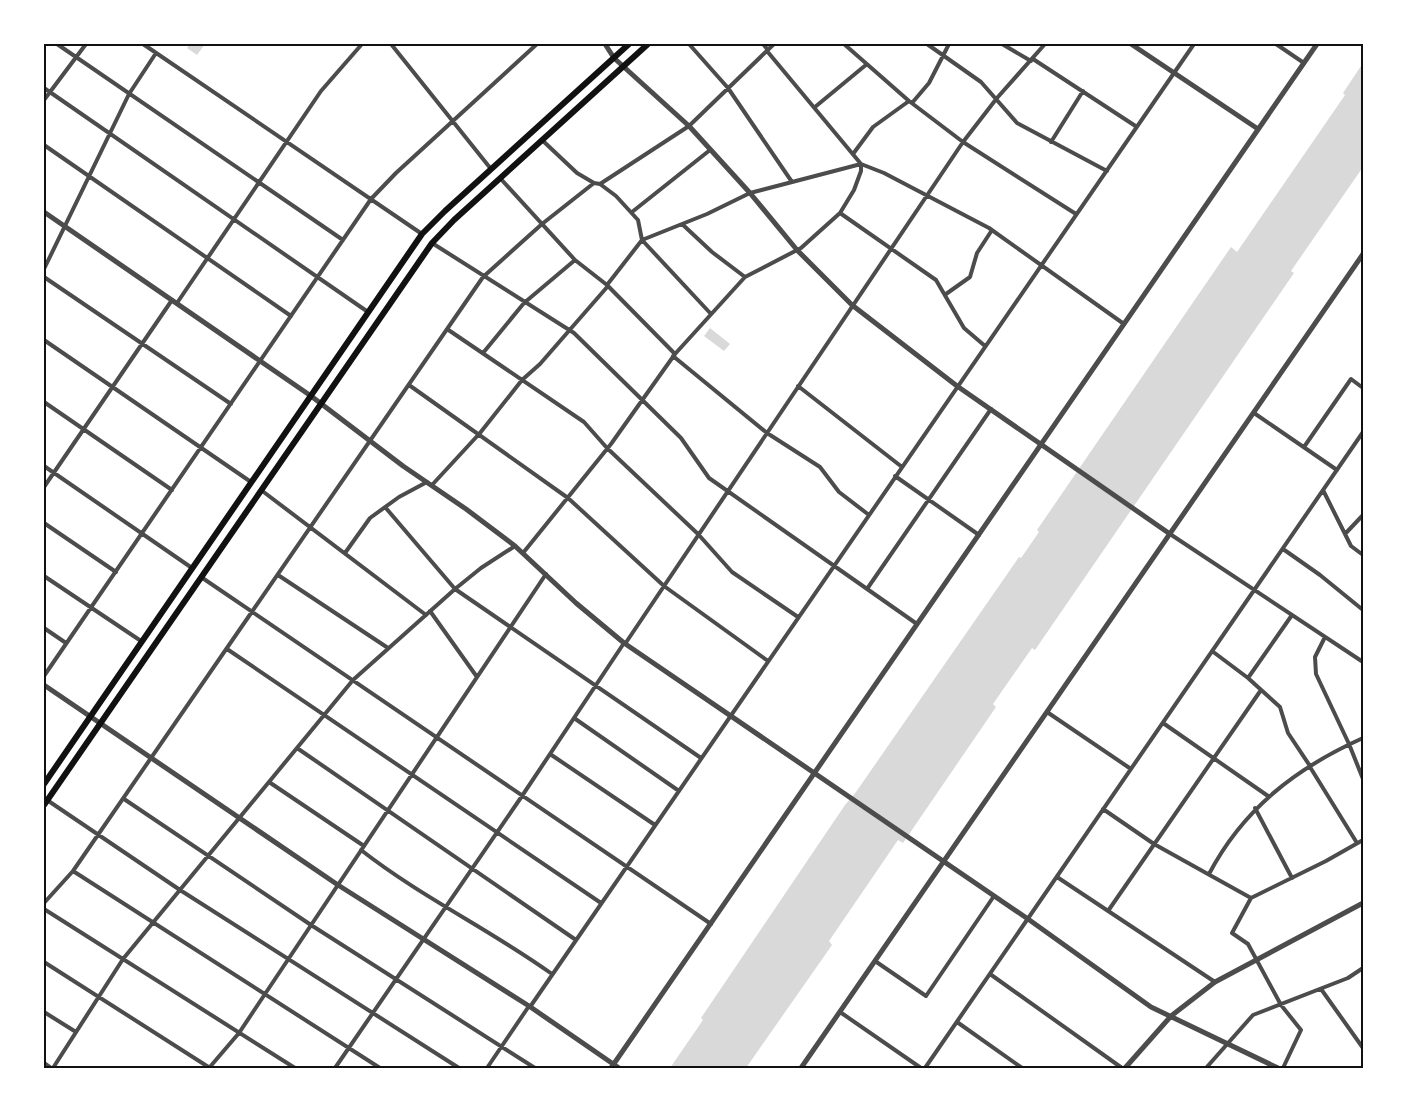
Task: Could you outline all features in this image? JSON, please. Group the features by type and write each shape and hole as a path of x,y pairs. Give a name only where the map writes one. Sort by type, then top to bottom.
{"main road":[{"path":"44,784 422,234 445,210 629,44"},
{"path":"46,803 432,243 500,178 648,44"}],"street":[{"path":"57,44 343,240"},
{"path":"44,100 86,44"},
{"path":"143,44 422,234"},
{"path":"44,487 142,344 207,258 321,91 362,44"},
{"path":"391,44 492,169"},
{"path":"44,676 371,199 396,173 537,44"},
{"path":"605,44 614,58 625,65 689,126 750,193 797,250 852,305 957,386 1170,534 1362,660"},
{"path":"689,44 728,88 792,182"},
{"path":"763,44 861,164 884,173 992,230 1124,324"},
{"path":"600,184 689,126 774,44"},
{"path":"844,44 911,102 963,142 1076,214"},
{"path":"927,44 976,77 997,98 1017,124 1107,170"},
{"path":"853,154 873,127 911,102 929,83 949,44"},
{"path":"1002,44 1083,91 1137,127"},
{"path":"335,1068 522,796 963,142 997,98 1045,44"},
{"path":"1131,44 1258,129"},
{"path":"487,1068 1194,44"},
{"path":"1276,44 1304,63"},
{"path":"612,1066 1317,44"},
{"path":"44,269 129,94 156,53"},
{"path":"815,108 867,64"},
{"path":"44,88 368,312"},
{"path":"1051,142 1083,91"},
{"path":"542,140 566,164 594,183 600,184 632,212 638,220 642,240 711,314"},
{"path":"44,145 291,316"},
{"path":"632,212 710,150"},
{"path":"345,553 370,518 399,497 430,484 480,433 522,380 569,331 608,286 642,240 750,193 861,164"},
{"path":"523,553 607,448 674,355 745,276 797,250 840,213 854,190 861,171 861,164"},
{"path":"500,178 574,260 608,286 674,355 767,433 820,468 846,499 869,515"},
{"path":"44,903 74,871 483,277 542,224 594,183"},
{"path":"44,212 261,361 515,546 624,643 1028,919 1151,1007 1278,1068"},
{"path":"840,213 936,280 946,294 964,328 985,346"},
{"path":"682,224 712,252 745,276"},
{"path":"946,294 967,280 972,273 977,253 992,230"},
{"path":"432,243 574,333 681,438 709,478 917,624"},
{"path":"801,1068 1363,254"},
{"path":"483,353 524,303 574,260"},
{"path":"44,277 231,404"},
{"path":"447,329 584,422 607,448 698,534 732,572 798,617"},
{"path":"44,340 251,482"},
{"path":"1304,447 1351,379 1363,388"},
{"path":"410,385 480,433 568,498 664,586 768,661"},
{"path":"798,386 902,467"},
{"path":"44,402 172,490"},
{"path":"867,589 992,409"},
{"path":"1254,413 1337,470"},
{"path":"840,1012 923,1068 957,1022 1363,432"},
{"path":"44,466 192,568"},
{"path":"895,476 979,535"},
{"path":"261,490 426,614"},
{"path":"1323,490 1351,546 1363,555"},
{"path":"385,507 455,588 701,758"},
{"path":"1345,534 1363,515"},
{"path":"44,523 116,572"},
{"path":"44,1063 52,1068 123,959 353,680 455,588 515,546"},
{"path":"1283,548 1320,574 1363,610"},
{"path":"44,962 210,1068 239,1033 546,574"},
{"path":"278,575 388,648"},
{"path":"44,576 141,641"},
{"path":"201,577 710,924"},
{"path":"430,611 477,676"},
{"path":"1248,678 1292,614"},
{"path":"44,628 66,643"},
{"path":"1325,637 1315,657 1316,674 1349,744 1363,779"},
{"path":"227,649 325,714 601,904"},
{"path":"1212,651 1248,678 1280,707 1288,733 1357,843"},
{"path":"44,685 338,886 529,1007 612,1066 619,1068"},
{"path":"1108,911 1261,690"},
{"path":"1047,712 1131,769"},
{"path":"574,718 678,790"},
{"path":"1163,723 1268,796"},
{"path":"1209,874 1220,852 1255,808 1268,796 1310,766 1363,738"},
{"path":"297,748 576,940"},
{"path":"550,754 655,824"},
{"path":"269,782 362,848 387,871 523,954 552,974"},
{"path":"124,799 311,925 502,1045 535,1068"},
{"path":"46,803 99,835 180,890 458,1068"},
{"path":"1255,808 1270,833 1292,878"},
{"path":"1103,809 1154,844 1251,898"},
{"path":"1283,1068 1302,1030 1281,1005 1248,944 1232,933 1251,898 1363,840"},
{"path":"74,871 380,1068"},
{"path":"1057,877 1215,982"},
{"path":"875,961 926,996 994,896"},
{"path":"990,974 1124,1068 1170,1016 1215,982 1363,903"},
{"path":"44,909 295,1068"},
{"path":"1206,1068 1253,1015 1348,978 1363,968"},
{"path":"1321,989 1363,1048"},
{"path":"44,1012 76,1032"},
{"path":"957,1022 1022,1068"}],"shaded area":[{"path":"190,44 205,44 197,55 187,48"},
{"path":"1363,63 1363,167 1291,271 1294,273 1035,650 1032,648 993,704 996,707 903,843 898,840 829,941 832,945 746,1068 670,1068 703,1020 701,1018 845,805 856,792 1019,557 1021,558 1039,532 1037,530 1231,247 1237,252 1345,95 1343,93"},
{"path":"710,328 730,344 724,351 704,336"}]}
